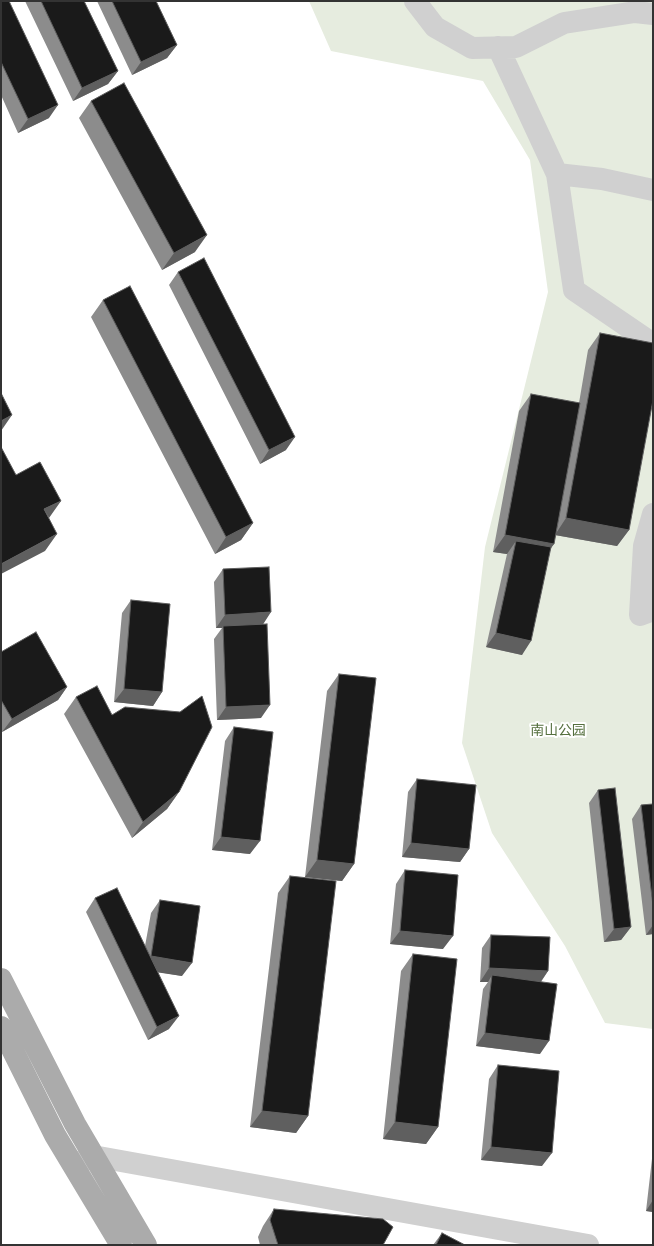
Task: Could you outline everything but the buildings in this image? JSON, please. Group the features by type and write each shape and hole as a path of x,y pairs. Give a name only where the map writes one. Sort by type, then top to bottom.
{"main road":[{"path":"1,979 74,1124 146,1245"},
{"path":"1,1027 55,1135 120,1245"}],"street":[{"path":"415,1 435,27 472,48 516,47 564,23 635,12 653,14"},
{"path":"498,47 557,174 574,290 653,344"},
{"path":"557,174 602,179 653,190"},
{"path":"653,514 644,546 640,615 653,610"},
{"path":"73,1165 93,1156 588,1245"}],"green space":[{"name":"南山公园","path":"309,1 653,1 653,1029 605,1023 565,946 492,833 462,743 485,547 548,292 530,160 483,81 331,51"}]}
